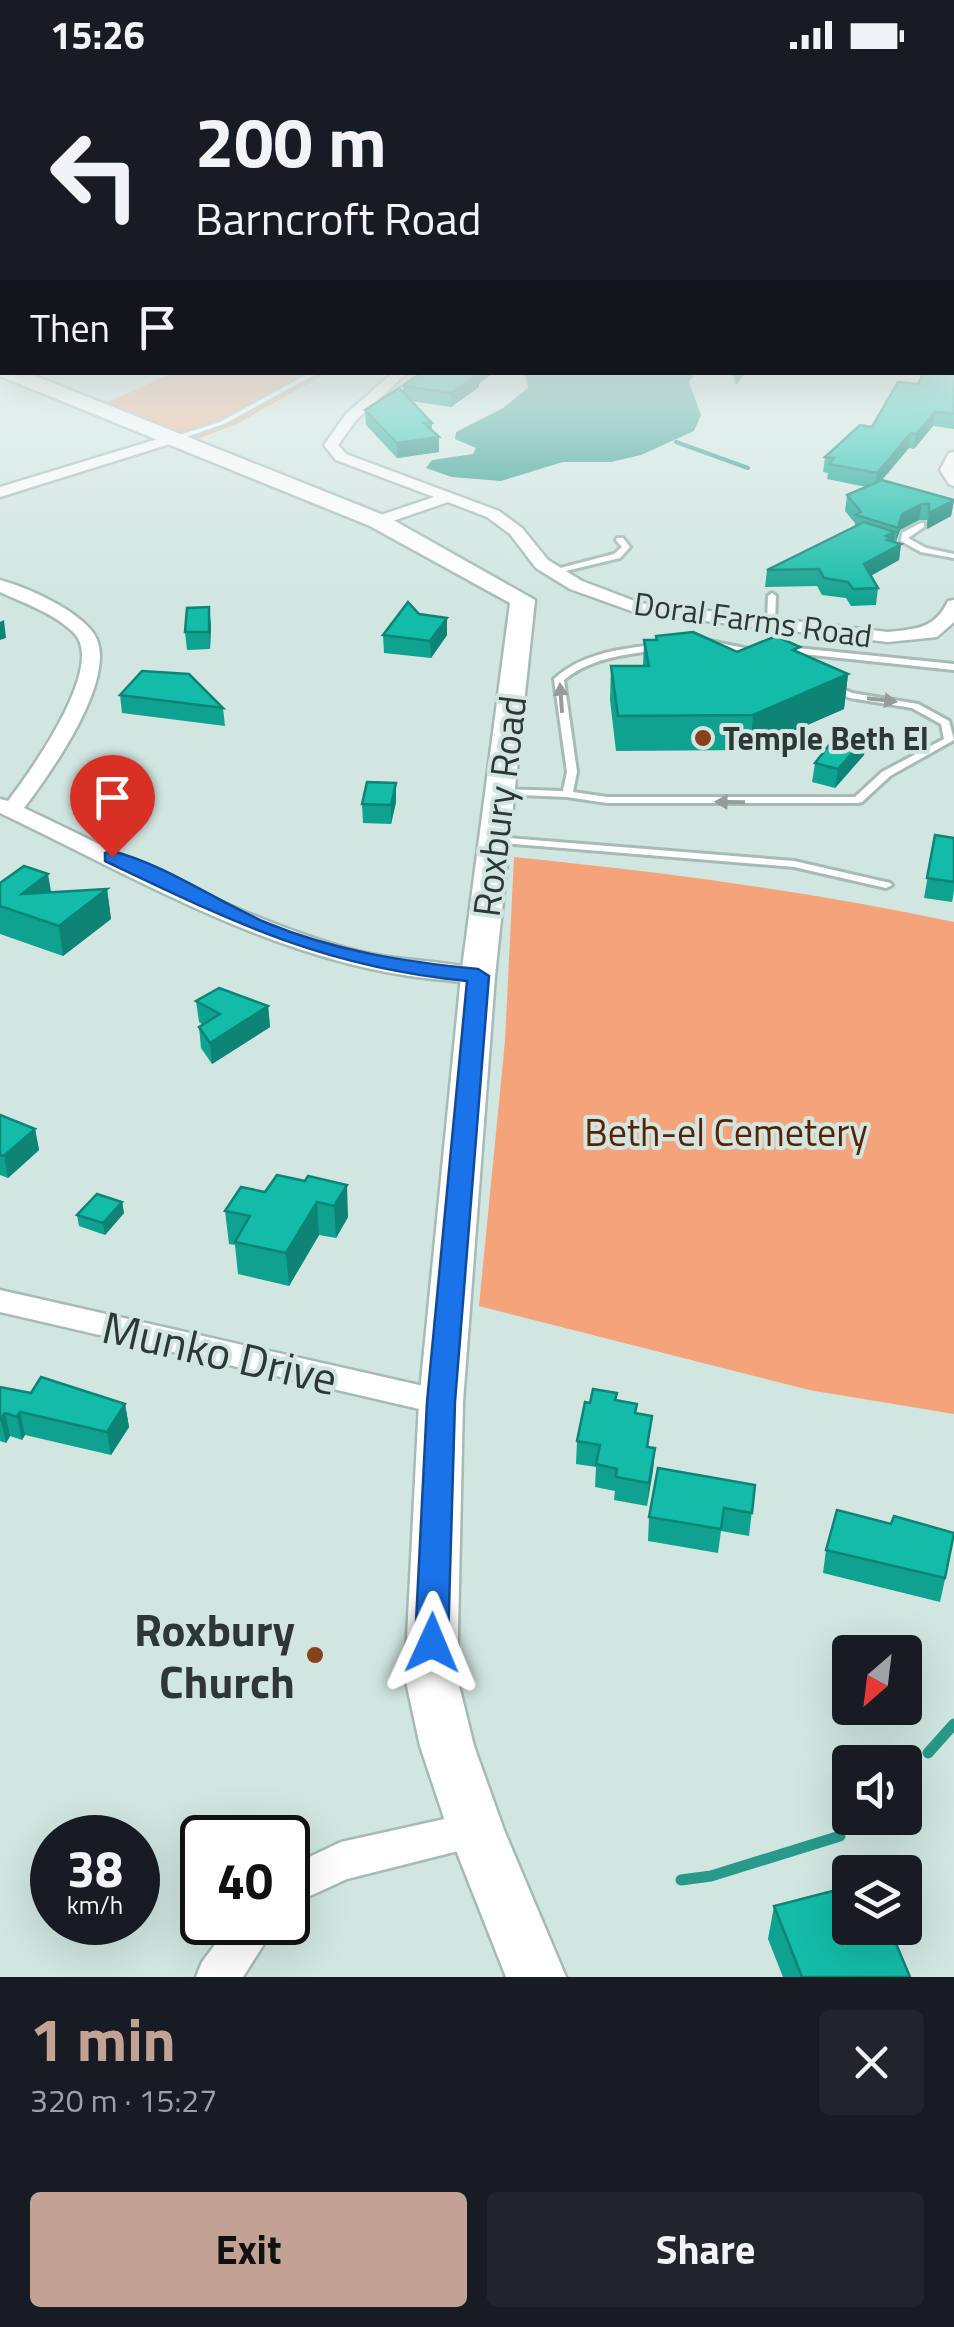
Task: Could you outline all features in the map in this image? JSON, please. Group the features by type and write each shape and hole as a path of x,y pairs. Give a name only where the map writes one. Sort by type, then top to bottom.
{"street":[{"name":"Roxbury Road","path":"140,426 378,520 523,600 478,976 441,1402 431,1677 447,1746 476,1830 536,1977"},
{"name":"Doral Farms Road","path":"345,426 331,445 341,458 494,514 516,530 542,564 576,585 637,608 888,637 931,633 953,612"},
{"path":"0,492 172,439"},
{"path":"954,456 947,470 954,481"},
{"path":"378,520 452,496"},
{"path":"0,585 75,625 88,638 94,654 84,687 40,774 6,807 261,928 339,954 400,968 478,976"},
{"name":"Munko Drive","path":"0,1301 441,1402"},
{"path":"310,1876 341,1861 476,1830"},
{"path":"217,1977 241,1945"}],"lane":[{"path":"172,439 215,426"},
{"path":"921,526 905,535 904,540 924,550 954,556"},
{"path":"554,571 617,556 626,547 620,540"},
{"path":"771,625 772,596"},
{"path":"692,644 708,642 764,654"},
{"path":"567,794 572,772 559,678 598,656 676,646"},
{"path":"780,650 954,667"},
{"path":"500,792 567,794 607,800 858,800 886,774 949,740 950,722 914,706 850,696 822,682"},
{"path":"494,840 794,864 886,885"}],"green space":[{"path":"159,426 232,426 195,440"},
{"name":"Beth-el Cemetery","path":"514,857 735,884 954,922 954,1414 809,1390 479,1306 505,1041"}],"shaded area":[{"path":"468,426 696,426 694,431 641,455 611,462 563,462 501,481 452,477 426,468 432,460 473,454 476,448 455,439 456,432"}],"building":[{"path":"381,426 427,426 439,437 397,443"},
{"path":"859,426 923,426 916,434 911,433 877,473 829,464 834,458 825,457"},
{"path":"882,480 954,500 929,513 929,504 922,504 902,514 898,528 856,515 861,512 847,495"},
{"path":"864,522 895,532 886,536 891,538 887,540 901,544 864,564 878,588 853,589 848,582 824,578 819,569 767,570"},
{"path":"408,602 419,614 447,618 430,641 383,635"},
{"path":"209,607 209,632 185,632 187,608"},
{"path":"693,632 737,652 776,636 800,647 793,650 848,674 753,715 618,716 611,666 649,666 644,640"},
{"path":"142,671 189,674 223,708 120,695"},
{"path":"841,730 867,736 838,769 815,763"},
{"path":"367,782 396,783 391,805 362,804"},
{"path":"935,835 954,838 954,882 927,878"},
{"path":"24,866 48,874 22,894 107,889 59,926 0,906 0,883"},
{"path":"219,988 268,1006 210,1043 199,1027 220,1014 196,1001"},
{"path":"0,1115 35,1129 4,1156 0,1155"},
{"path":"277,1175 305,1181 308,1176 347,1185 334,1206 317,1202 286,1253 235,1242 250,1216 225,1211 241,1187 265,1192"},
{"path":"97,1194 122,1202 103,1223 77,1215"},
{"path":"41,1377 125,1404 107,1432 20,1412 17,1417 5,1413 0,1420 0,1387 31,1393"},
{"path":"593,1389 617,1393 615,1400 637,1404 635,1413 652,1416 647,1447 655,1448 649,1483 616,1477 617,1469 596,1464 600,1445 577,1441 585,1402 590,1403"},
{"path":"658,1468 755,1485 752,1513 724,1508 721,1529 649,1517"},
{"path":"837,1510 891,1524 894,1516 954,1533 945,1578 826,1550"},
{"path":"832,1891 832,1945 897,1945 910,1977 802,1977 774,1906"}],"waterway":[{"path":"676,442 748,468"},
{"path":"928,1753 954,1724"},
{"path":"681,1880 711,1876 840,1836"}],"place":[{"name":"Temple Beth El","path":"703,738"},
{"name":"Roxbury Church","path":"315,1655"}],"route":[{"path":"112,857 261,928 339,954 400,968 478,976 441,1402 432,1643"}]}
